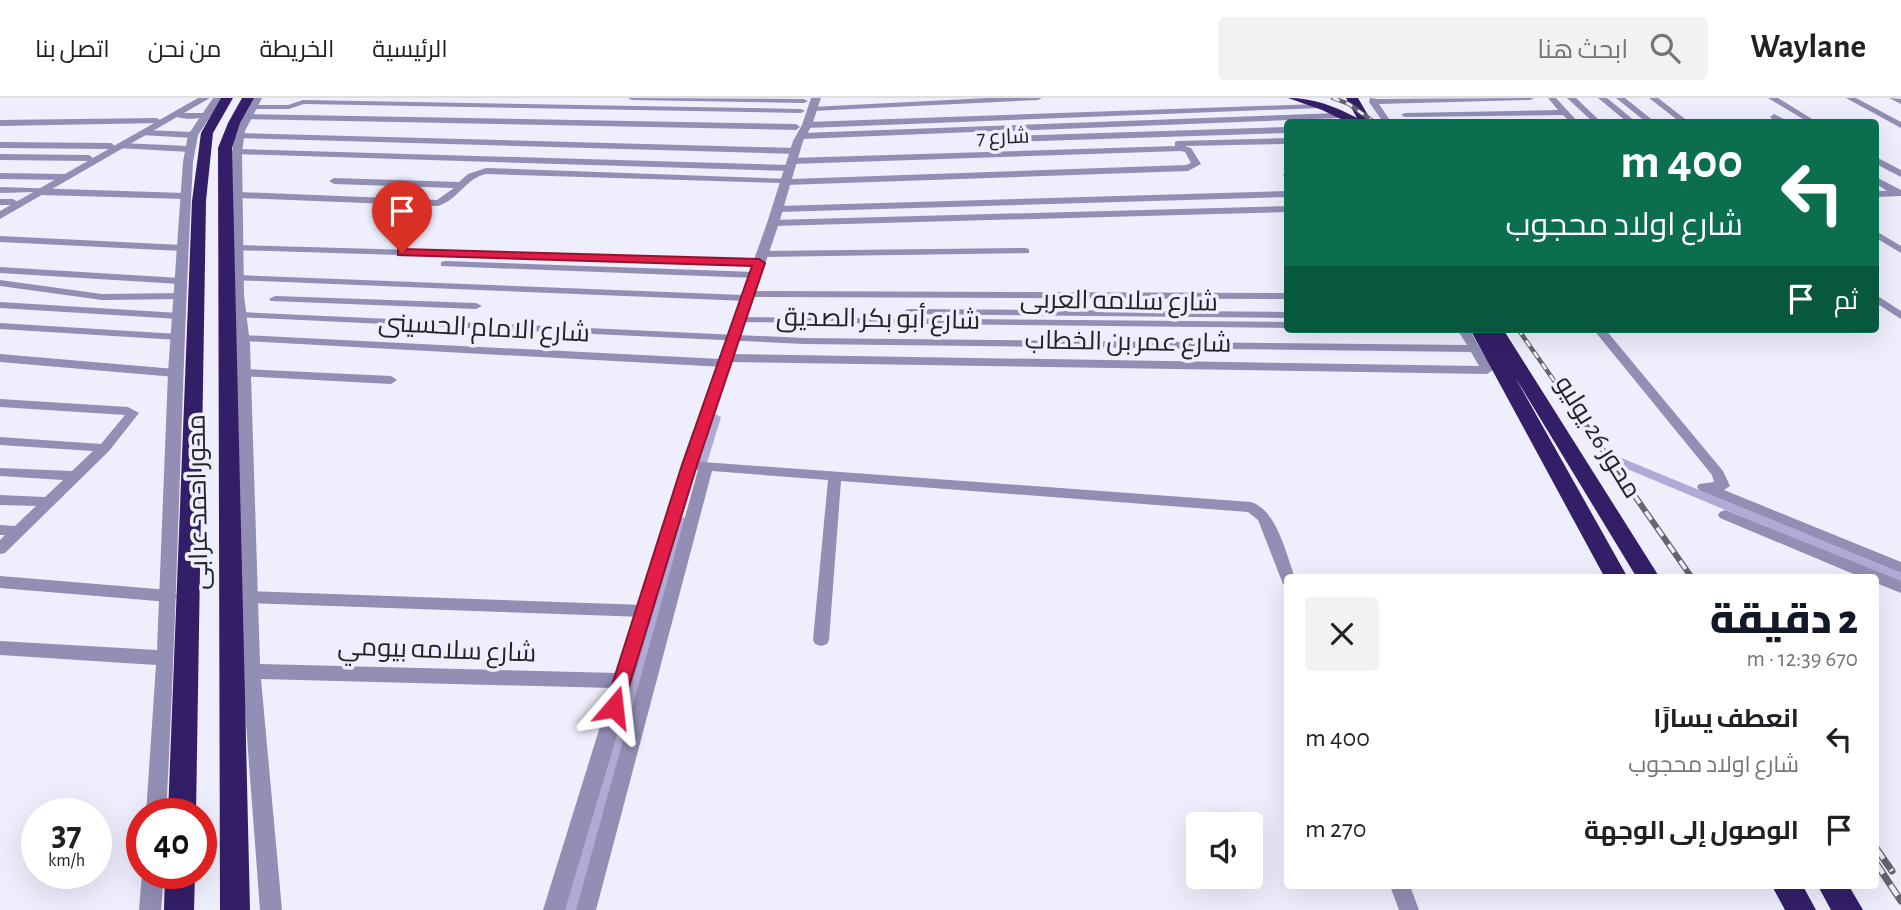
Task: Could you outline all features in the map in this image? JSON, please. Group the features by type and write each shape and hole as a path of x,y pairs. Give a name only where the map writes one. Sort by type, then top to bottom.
{"highway":[{"path":"1294,98 1326,107 1352,119"},
{"path":"1346,98 1356,119"},
{"path":"1352,98 1364,119"},
{"name":"محور احمد عرابى","path":"182,798 199,201 209,101"},
{"name":"محور احمد عرابى","path":"235,910 225,148 250,105"},
{"name":"محور 26 يوليو","path":"1496,333 1646,574"},
{"name":"محور 26 يوليو","path":"1477,339 1615,574"},
{"path":"179,910 180,889"},
{"path":"1789,889 1801,910"},
{"path":"1835,889 1848,910"}],"street":[{"path":"632,98 809,107 1284,98 1317,106 1341,119"},
{"path":"809,107 887,98"},
{"path":"809,107 1038,98"},
{"path":"1373,100 1530,98"},
{"path":"1552,98 1571,119"},
{"path":"1571,98 1594,119"},
{"path":"1602,98 1628,119"},
{"path":"1620,98 1647,119"},
{"path":"1653,98 1681,119"},
{"path":"1772,98 1809,119"},
{"path":"1850,98 1901,125"},
{"path":"1893,98 1901,102"},
{"path":"1373,100 1385,119"},
{"path":"0,176 60,177 89,158 209,101"},
{"path":"0,216 36,191 156,121 209,101"},
{"path":"157,798 169,596 175,373 185,196 192,142 209,101"},
{"path":"250,105 289,107 303,102 809,107 1317,106"},
{"path":"250,105 238,144 237,278 243,338 251,671 271,910"},
{"path":"250,105 794,152"},
{"path":"586,910 698,466 809,107"},
{"path":"794,152 809,107"},
{"path":"1405,115 1564,112"},
{"path":"0,122 156,121"},
{"path":"239,195 431,204 448,200 471,173 486,171 794,152 1002,128 1284,121"},
{"path":"323,125 794,152"},
{"path":"1002,128 1004,137 1009,139 1284,130"},
{"path":"144,133 192,142"},
{"path":"1178,144 1284,141"},
{"path":"0,145 116,146 192,142"},
{"path":"238,144 794,152"},
{"path":"238,144 794,152"},
{"name":"شارع 7","path":"1183,148 1189,151 1196,164 1188,168 794,152 1183,148"},
{"path":"0,157 89,158"},
{"path":"1879,162 1901,174"},
{"path":"334,181 462,185"},
{"path":"1879,182 1900,193"},
{"path":"0,190 185,196"},
{"path":"0,209 36,191"},
{"path":"1879,194 1900,193"},
{"path":"776,216 1284,194"},
{"path":"0,202 13,202"},
{"path":"776,216 1284,209"},
{"path":"1879,236 1901,250"},
{"path":"0,239 182,252"},
{"path":"0,249 182,252"},
{"path":"238,252 759,264 1025,251"},
{"path":"0,270 180,288"},
{"path":"237,278 489,288 748,307 1284,315"},
{"path":"0,283 102,297 180,288"},
{"path":"462,326 489,288"},
{"path":"748,307 1284,296"},
{"path":"275,299 477,306"},
{"path":"1879,300 1901,316"},
{"path":"0,305 179,316"},
{"name":"شارع سلامه العربى","path":"748,307 1284,325"},
{"name":"شارع أبو بكر الصديق","path":"240,315 739,338 909,343 1477,339"},
{"path":"0,326 178,337"},
{"path":"1602,333 1718,474 1723,486 1704,487 1901,568"},
{"name":"شارع الامام الحسينى","path":"243,338 729,360"},
{"name":"شارع عمر بن الخطاب","path":"729,360 1487,370 1477,339"},
{"path":"0,358 175,373"},
{"path":"243,373 391,380"},
{"path":"0,403 132,412 104,448 0,549"},
{"path":"0,441 104,448"},
{"path":"698,466 1251,508 1264,517 1286,574"},
{"path":"554,910 622,681 698,466"},
{"path":"0,472 74,476"},
{"path":"821,640 835,476"},
{"path":"0,500 48,502"},
{"path":"1725,515 1869,574"},
{"path":"0,530 18,531"},
{"path":"1879,578 1901,587"},
{"path":"0,582 169,596"},
{"path":"249,597 645,611"},
{"path":"0,648 166,658"},
{"name":"شارع سلامه بيومي","path":"251,671 622,681"},
{"path":"150,910 152,889"},
{"path":"1401,889 1409,910"}],"waterway":[{"path":"701,463 715,417"},
{"path":"1619,461 1901,578"},
{"path":"570,910 684,521"}],"railway":[{"path":"1333,98 1349,104 1370,119"},
{"path":"1521,333 1578,415"},
{"path":"1577,413 1689,574"},
{"path":"1879,852 1892,871"},
{"path":"1879,868 1901,901"}],"route":[{"path":"402,253 759,263 689,465 614,707"}]}
